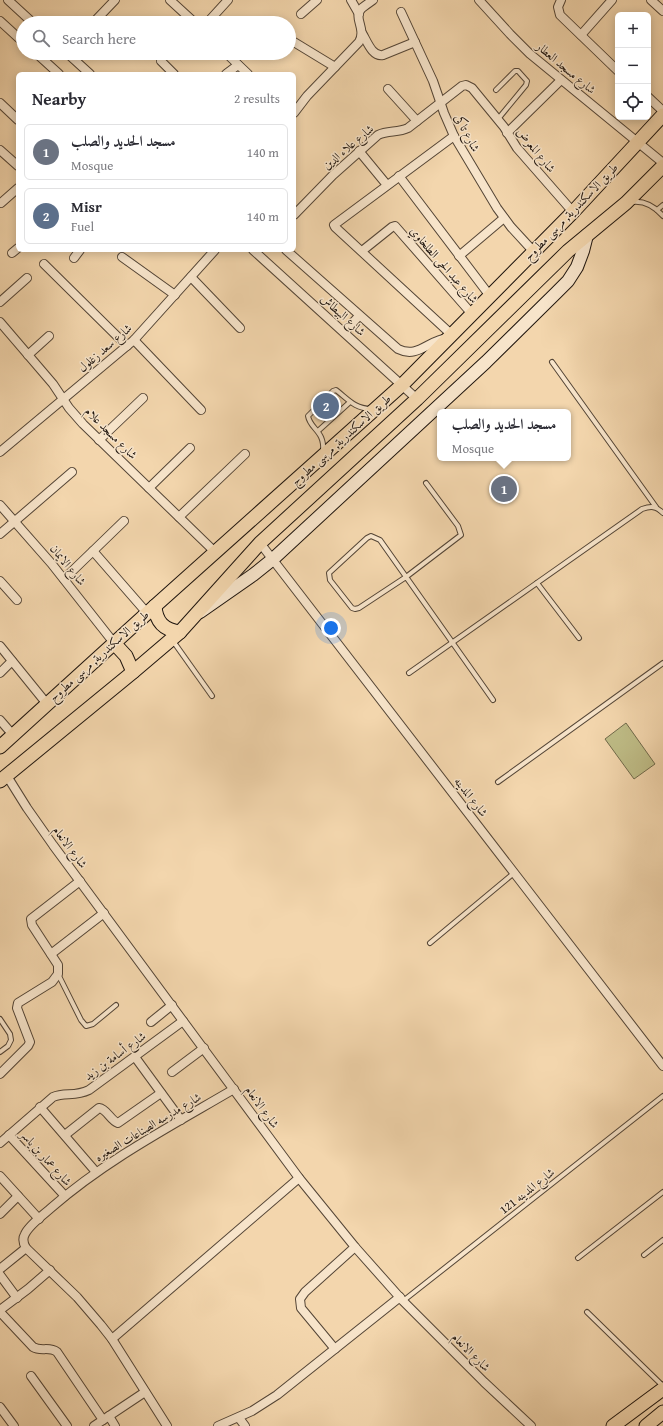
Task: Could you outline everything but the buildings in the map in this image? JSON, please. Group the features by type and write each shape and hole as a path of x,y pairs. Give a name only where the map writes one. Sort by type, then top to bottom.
{"main road":[{"name":"طريق الاسكندرية, مرسى مطروح","path":"0,747 151,609 402,385 573,212 663,114"},
{"name":"طريق الاسكندرية, مرسى مطروح","path":"4,779 176,635 260,543 416,399 550,268 626,203 663,164"},
{"path":"194,616 214,604 272,559 480,367 556,294 568,281 577,267 584,252 587,235"},
{"path":"151,609 158,621 176,635"},
{"path":"114,643 126,656 133,672"},
{"path":"613,1426 663,1389"},
{"path":"646,1426 663,1412"}],"street":[{"path":"8,0 25,16"},
{"path":"100,16 115,0"},
{"path":"170,0 187,16"},
{"path":"213,16 228,0"},
{"path":"301,14 317,0"},
{"path":"351,0 359,14"},
{"path":"373,0 363,7 358,17 362,33 374,52 378,56 383,55 415,42"},
{"name":"شارع مسجد العطار","path":"479,0 530,54 663,164"},
{"path":"561,0 558,7 560,15 615,68"},
{"path":"581,35 612,0"},
{"path":"651,0 663,11"},
{"name":"شارع تاكى","path":"401,12 433,81 454,136 490,198 504,218 534,252"},
{"path":"1,24 16,36"},
{"path":"296,110 307,96 359,42 362,33"},
{"path":"296,43 335,67"},
{"path":"44,60 57,72"},
{"path":"75,60 88,72"},
{"path":"234,60 246,72"},
{"path":"161,61 172,72"},
{"path":"228,72 238,64"},
{"path":"507,133 561,80"},
{"name":"شارع علاء الدين","path":"296,213 333,174 382,133 403,130 462,86 466,85"},
{"name":"شارع المعرض","path":"466,85 472,88 498,119 517,148 573,212"},
{"path":"388,89 417,121"},
{"path":"651,100 663,111"},
{"path":"0,103 16,118"},
{"path":"450,336 335,227 334,224 454,136"},
{"path":"0,150 16,164"},
{"path":"359,151 387,185"},
{"path":"399,176 490,296"},
{"path":"1,203 16,190"},
{"path":"459,256 504,218"},
{"name":"شارع عبد الحى الطلخاوي","path":"362,251 395,226 472,314"},
{"path":"74,258 78,252"},
{"name":"شارع سعد زغلول","path":"0,452 134,340 213,252"},
{"name":"شارع البيطاش","path":"255,252 416,399"},
{"name":"شارع البيطاش","path":"288,252 398,349 413,353 421,350 434,341 450,336"},
{"path":"122,257 175,295"},
{"path":"44,264 127,346"},
{"path":"191,277 240,328"},
{"path":"0,302 27,278"},
{"path":"344,332 359,316"},
{"name":"شارع مسجد علام","path":"0,322 64,399 76,416 215,552"},
{"path":"28,355 49,336"},
{"path":"134,340 201,410"},
{"path":"99,440 143,398"},
{"path":"149,488 190,448"},
{"path":"179,517 246,454"},
{"path":"0,534 72,472"},
{"name":"شارع الايمان","path":"0,505 64,579 114,643"},
{"path":"64,579 124,521"},
{"name":"شارع المدينه","path":"260,543 663,1066"},
{"path":"93,551 151,609"},
{"path":"0,581 17,600"},
{"path":"0,646 47,704"},
{"path":"0,673 12,661"},
{"path":"0,720 13,735"},
{"name":"شارع الانعام","path":"4,779 299,1178 356,1247 402,1299 484,1382 531,1426"},
{"path":"0,1074 28,1046 30,1042 17,1008 18,1003 52,982 58,974 58,965 32,925 31,919 80,881"},
{"path":"51,954 104,913"},
{"path":"151,1022 172,1005"},
{"name":"شارع أسامة بن زيد","path":"0,1142 52,1097 58,1095 77,1095 89,1090 184,1021"},
{"path":"172,1072 204,1048"},
{"path":"134,1057 180,1120"},
{"name":"شارع مدرسه الصناعات الصغيره","path":"26,1248 23,1242 24,1234 65,1196 96,1172 137,1145 234,1089"},
{"path":"65,1135 98,1108 102,1108 115,1122 118,1123 161,1093"},
{"path":"40,1107 96,1172"},
{"name":"شارع عمار بن ياسر","path":"9,1135 65,1196"},
{"path":"0,1176 39,1219"},
{"path":"112,1339 299,1178"},
{"path":"0,1214 18,1196"},
{"path":"335,1349 301,1308 300,1299 305,1292 356,1247"},
{"path":"0,1269 26,1248 50,1270 82,1302 112,1339 167,1426"},
{"path":"50,1270 0,1311 33,1348 40,1350 52,1349 57,1352 106,1418 115,1426"},
{"path":"0,1275 17,1298"},
{"path":"218,1426 239,1418 277,1395 402,1299"},
{"path":"31,1376 67,1426"},
{"path":"94,1426 145,1392"},
{"path":"0,1407 14,1426"},
{"path":"239,1418 246,1426"}],"lane":[{"path":"496,90 515,70 528,80 526,85 498,119"},
{"path":"626,203 637,202 648,204 663,216"},
{"path":"657,210 663,205"},
{"path":"552,362 656,507 663,513"},
{"path":"322,457 322,439 318,431 309,421 308,416 333,391 336,390 357,406 375,409"},
{"path":"318,431 350,402"},
{"path":"426,483 458,526 461,535 406,576 359,608 352,608 329,577 329,573 367,538 371,536 380,540 406,576 493,700"},
{"path":"409,673 642,509 650,506 656,507"},
{"path":"537,583 579,638"},
{"path":"176,635 212,696"},
{"path":"498,782 663,663"},
{"path":"430,943 515,873"},
{"path":"58,974 80,1020 86,1026 93,1024 116,1005"},
{"path":"0,1019 10,1034 11,1040 8,1046 0,1052"},
{"name":"شارع المدينه 121","path":"402,1299 663,1096"},
{"path":"578,1258 663,1192"},
{"path":"644,1255 663,1240"},
{"path":"587,1312 663,1386"}],"shaded area":[{"path":"626,723 655,764 634,779 605,739"}],"place":[{"name":"Misr","path":"326,406"},
{"name":"مسجد الحديد والصلب","path":"504,489"}]}
